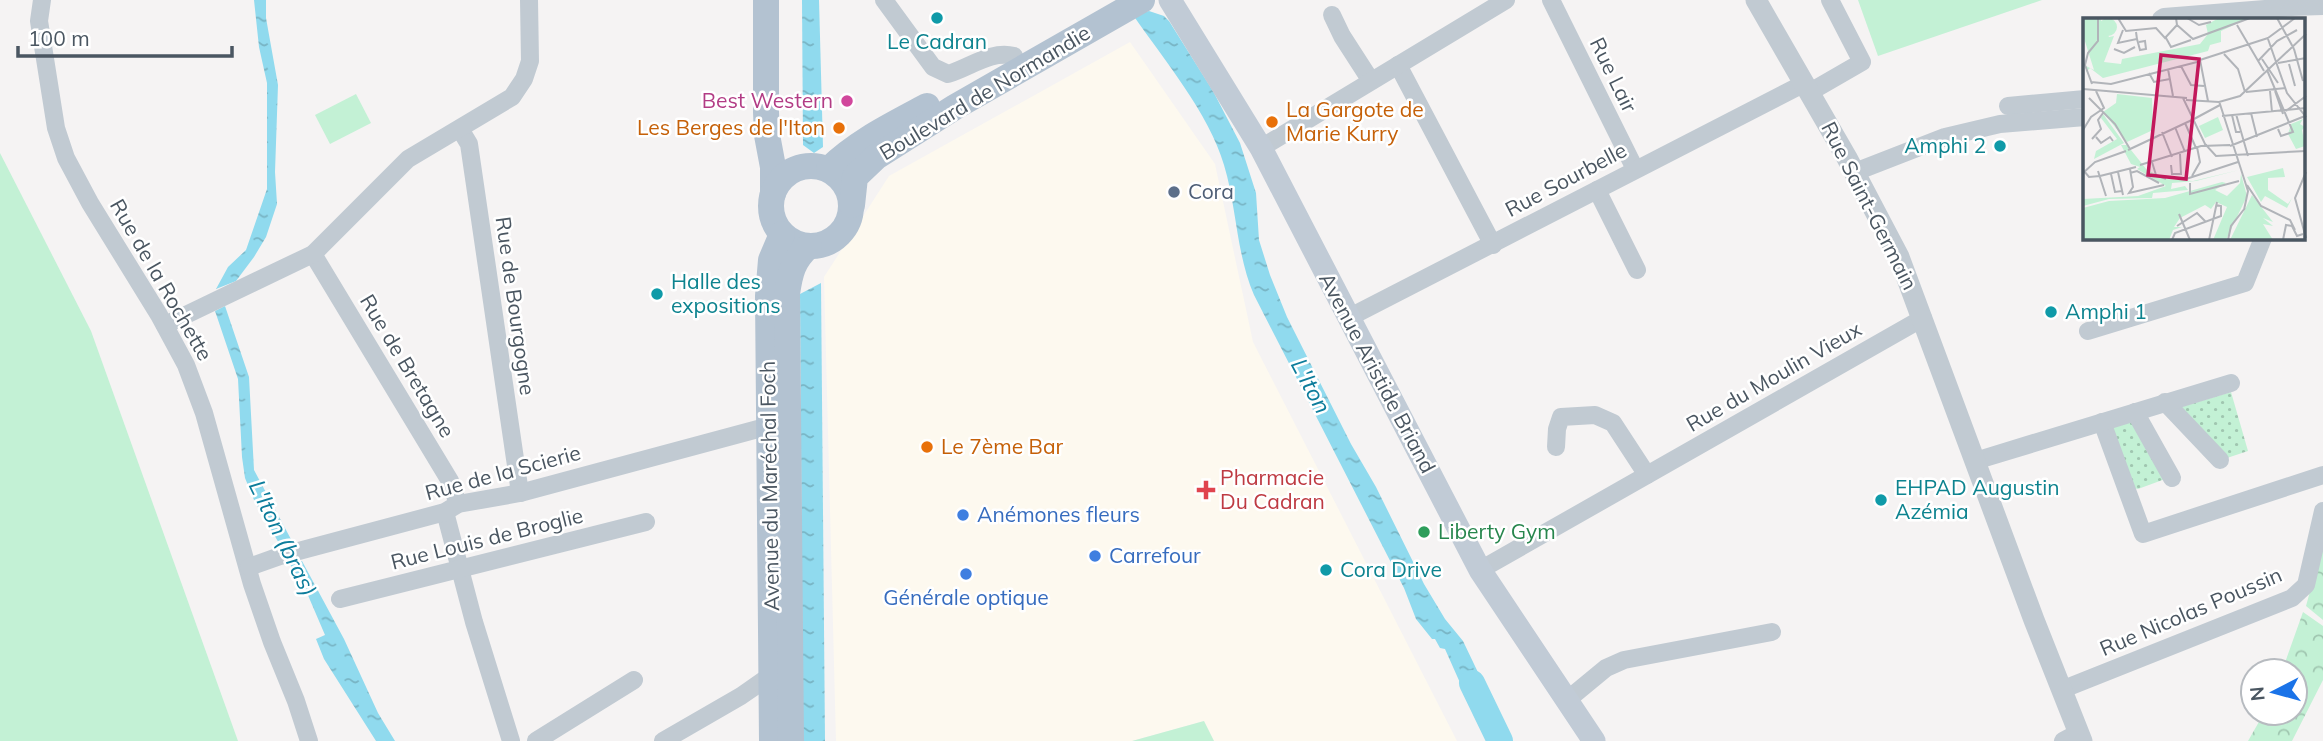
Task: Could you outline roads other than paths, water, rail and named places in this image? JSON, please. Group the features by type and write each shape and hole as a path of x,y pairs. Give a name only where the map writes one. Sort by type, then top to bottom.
{"main road":[{"path":"766,0 767,135 774,167 772,215 782,234 799,245 821,245 832,241 841,233 848,223 852,205 845,184 788,149 782,134 782,0"},
{"name":"Boulevard de Normandie","path":"818,167 1014,56 1106,0"},
{"name":"Boulevard de Normandie","path":"852,205 855,177 876,157 955,107 1142,0"},
{"name":"Avenue Aristide Briand","path":"1170,0 1261,148 1480,570 1594,741"},
{"path":"773,193 786,174 796,168 818,167"},
{"name":"Avenue du Maréchal Foch","path":"772,741 768,296 771,260 782,234"},
{"name":"Avenue du Maréchal Foch","path":"791,741 787,294 796,257 809,246"}],"street":[{"name":"Rue de la Rochette","path":"42,0 39,21 56,128 66,158 186,365 204,413 252,584 309,741"},
{"path":"165,326 313,254 408,159 513,97 524,79 530,61 529,0"},
{"path":"884,0 933,67 948,74 1003,53 1014,56"},
{"path":"1261,148 1506,0"},
{"name":"Rue Lair","path":"1551,0 1635,169"},
{"name":"Rue Saint-Germain","path":"1756,0 1855,172 1899,257 2061,691 2074,738"},
{"name":"Rue Sourbelle","path":"1349,318 1635,169 1863,62 1830,0"},
{"path":"2162,18 2289,4 2323,6"},
{"path":"1332,15 1371,81"},
{"path":"1398,65 1493,245"},
{"path":"2008,106 2083,99"},
{"path":"1855,172 1945,137 2000,124 2083,117"},
{"name":"Rue de Bourgogne","path":"460,129 468,144 520,493"},
{"path":"1597,190 1637,270"},
{"path":"2088,331 2245,283 2262,240"},
{"name":"Rue de Bretagne","path":"313,254 450,481 460,569 511,741"},
{"name":"Rue du Moulin Vieux","path":"1480,570 1923,318"},
{"path":"1975,461 2231,383"},
{"path":"2165,402 2220,460"},
{"path":"2135,412 2172,478"},
{"path":"1556,447 1561,418 1595,415 1613,423 1647,475"},
{"path":"2102,422 2143,534 2323,475"},
{"name":"Rue de la Scierie","path":"249,567 451,508 520,493 769,426"},
{"name":"Rue Nicolas Poussin","path":"2061,691 2292,598 2306,585 2323,511"},
{"name":"Rue Louis de Broglie","path":"340,599 646,523"},
{"path":"1566,701 1606,668 1624,660 1772,632"},
{"path":"663,741 741,696 771,675"},
{"path":"536,741 634,680"}],"water":[{"path":"254,0 266,0 266,18 278,85 275,172 277,204 266,237 254,257 236,281 216,289 228,267 246,250 267,189 267,83 259,47"},
{"path":"802,0 819,0 823,147 814,153 803,145"},
{"path":"1149,11 1164,16 1169,21 1213,91 1240,143 1256,193 1259,240 1287,317 1424,584 1445,619 1463,641 1496,710 1477,721 1445,649 1440,648 1416,619 1404,588 1254,295 1217,145 1197,107 1133,15"},
{"path":"821,283 825,741 803,741 800,294"},
{"name":"L'Iton (bras)","path":"225,306 249,377 254,470 293,543 280,545 254,500 245,478 238,379 215,311"},
{"path":"302,561 344,639 378,713 395,741 376,741 324,659 316,639 325,635 304,586 298,587 290,563"}],"waterway":[{"name":"L'Iton","path":"1472,683 1500,741"}],"place":[{"name":"Le Cadran","path":"937,18"},
{"name":"Best Western","path":"847,101"},
{"name":"La Gargote de Marie Kurry","path":"1272,122"},
{"name":"Les Berges de l'Iton","path":"839,128"},
{"name":"Amphi 2","path":"2000,146"},
{"name":"Cora","path":"1174,192"},
{"name":"Halle des expositions","path":"657,294"},
{"name":"Amphi 1","path":"2051,312"},
{"name":"Le 7ème Bar","path":"927,447"},
{"name":"Pharmacie Du Cadran","path":"1206,490"},
{"name":"EHPAD Augustin Azémia","path":"1881,500"},
{"name":"Anémones fleurs","path":"963,515"},
{"name":"Liberty Gym","path":"1424,532"},
{"name":"Carrefour","path":"1095,556"},
{"name":"Cora Drive","path":"1326,570"},
{"name":"Générale optique","path":"966,574"}]}
